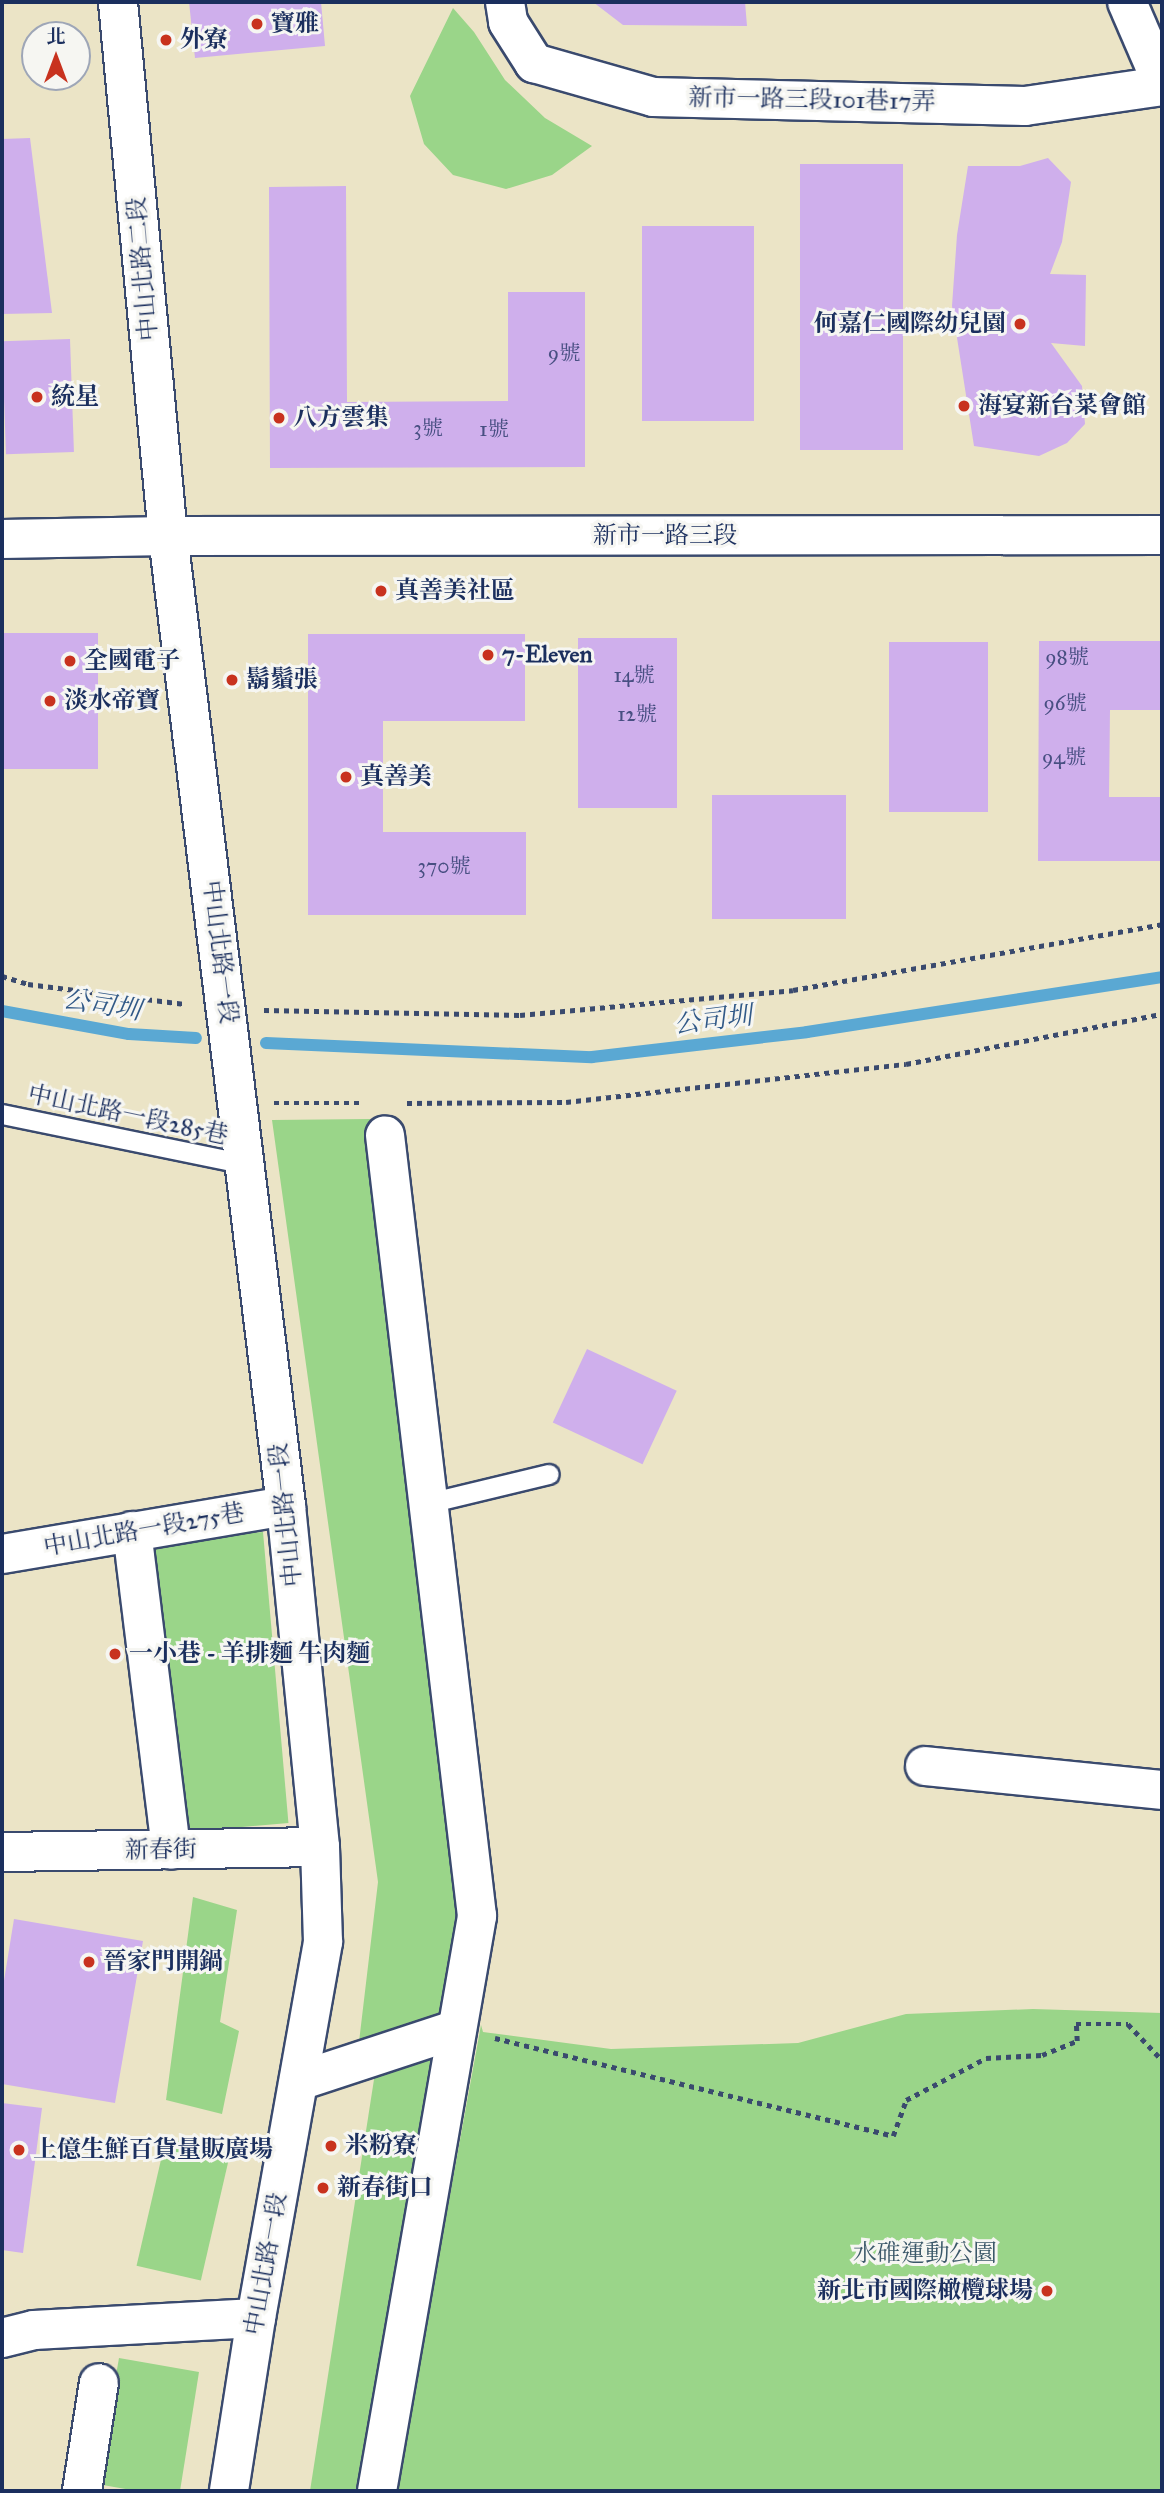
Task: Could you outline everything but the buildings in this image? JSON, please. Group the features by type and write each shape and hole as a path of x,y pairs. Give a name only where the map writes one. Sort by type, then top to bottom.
{"street":[{"name":"中山北路二段","path":"118,2 167,536"},
{"name":"新市一路三段101巷17弄","path":"505,2 508,22 534,64 653,97 1025,106 1162,84"},
{"path":"1127,2 1162,84"},
{"name":"新市一路三段","path":"2,540 167,536 1162,536"},
{"name":"中山北路一段","path":"167,536 286,1506 320,1847 323,1942 256,2318 229,2491"},
{"path":"377,2491 477,1916 428,1503 387,1113"},
{"name":"中山北路一段275巷","path":"2,1554 286,1506"},
{"path":"132,1531 171,1850"},
{"path":"925,1766 1162,1790"},
{"name":"新春街","path":"2,1852 320,1847"},
{"path":"299,2081 457,2029"},
{"path":"2,2338 34,2330 256,2318"},
{"path":"82,2491 99,2383"}],"lane":[{"name":"中山北路一段285巷","path":"2,1114 245,1164"},
{"path":"428,1503 549,1474"}],"path":[{"path":"2,976 28,984 227,1009 520,1015 793,990 1162,924"},
{"path":"238,1103 387,1113 566,1102 906,1064 1162,1014"},
{"path":"457,2029 893,2136 906,2099 986,2058 1042,2055 1077,2041 1076,2024 1128,2024 1162,2060"}],"green space":[{"path":"453,8 474,32 505,80 545,118 592,146 552,175 506,189 453,175 424,144 410,96"},
{"path":"370,1119 465,1909 445,2016 359,2042 378,1882 272,1120"},
{"path":"263,1532 288,1823 177,1833 151,1542"},
{"path":"193,1897 237,1910 220,2022 239,2031 222,2114 166,2100"},
{"name":"水碓運動公園","path":"1033,2009 1162,2013 1162,2491 396,2491 481,2025 483,2032 611,2049 798,2043 906,2014"},
{"path":"438,2053 362,2491 310,2491 375,2073"},
{"path":"166,2138 230,2153 201,2280 137,2266"},
{"path":"119,2358 199,2372 180,2491 137,2491 97,2484"}],"waterway":[{"name":"公司圳","path":"266,1043 592,1057 807,1032 1162,977"},
{"name":"公司圳","path":"2,1011 129,1034 196,1038"}],"place":[{"name":"寶雅","path":"257,24"},
{"name":"外寮","path":"166,40"},
{"name":"何嘉仁國際幼兒園","path":"1020,324"},
{"name":"統星","path":"37,397"},
{"name":"海宴新台菜會館","path":"964,406"},
{"name":"八方雲集","path":"279,418"},
{"name":"真善美社區","path":"381,591"},
{"name":"7-Eleven","path":"488,655"},
{"name":"全國電子","path":"70,661"},
{"name":"鬍鬚張","path":"232,680"},
{"name":"淡水帝寶","path":"50,701"},
{"name":"真善美","path":"346,777"},
{"name":"一小巷 - 羊排麵 牛肉麵","path":"115,1654"},
{"name":"晉家門開鍋","path":"89,1962"},
{"name":"米粉寮","path":"331,2146"},
{"name":"上億生鮮百貨量販廣場","path":"19,2150"},
{"name":"新春街口","path":"323,2188"},
{"name":"新北市國際橄欖球場","path":"1047,2291"}]}
